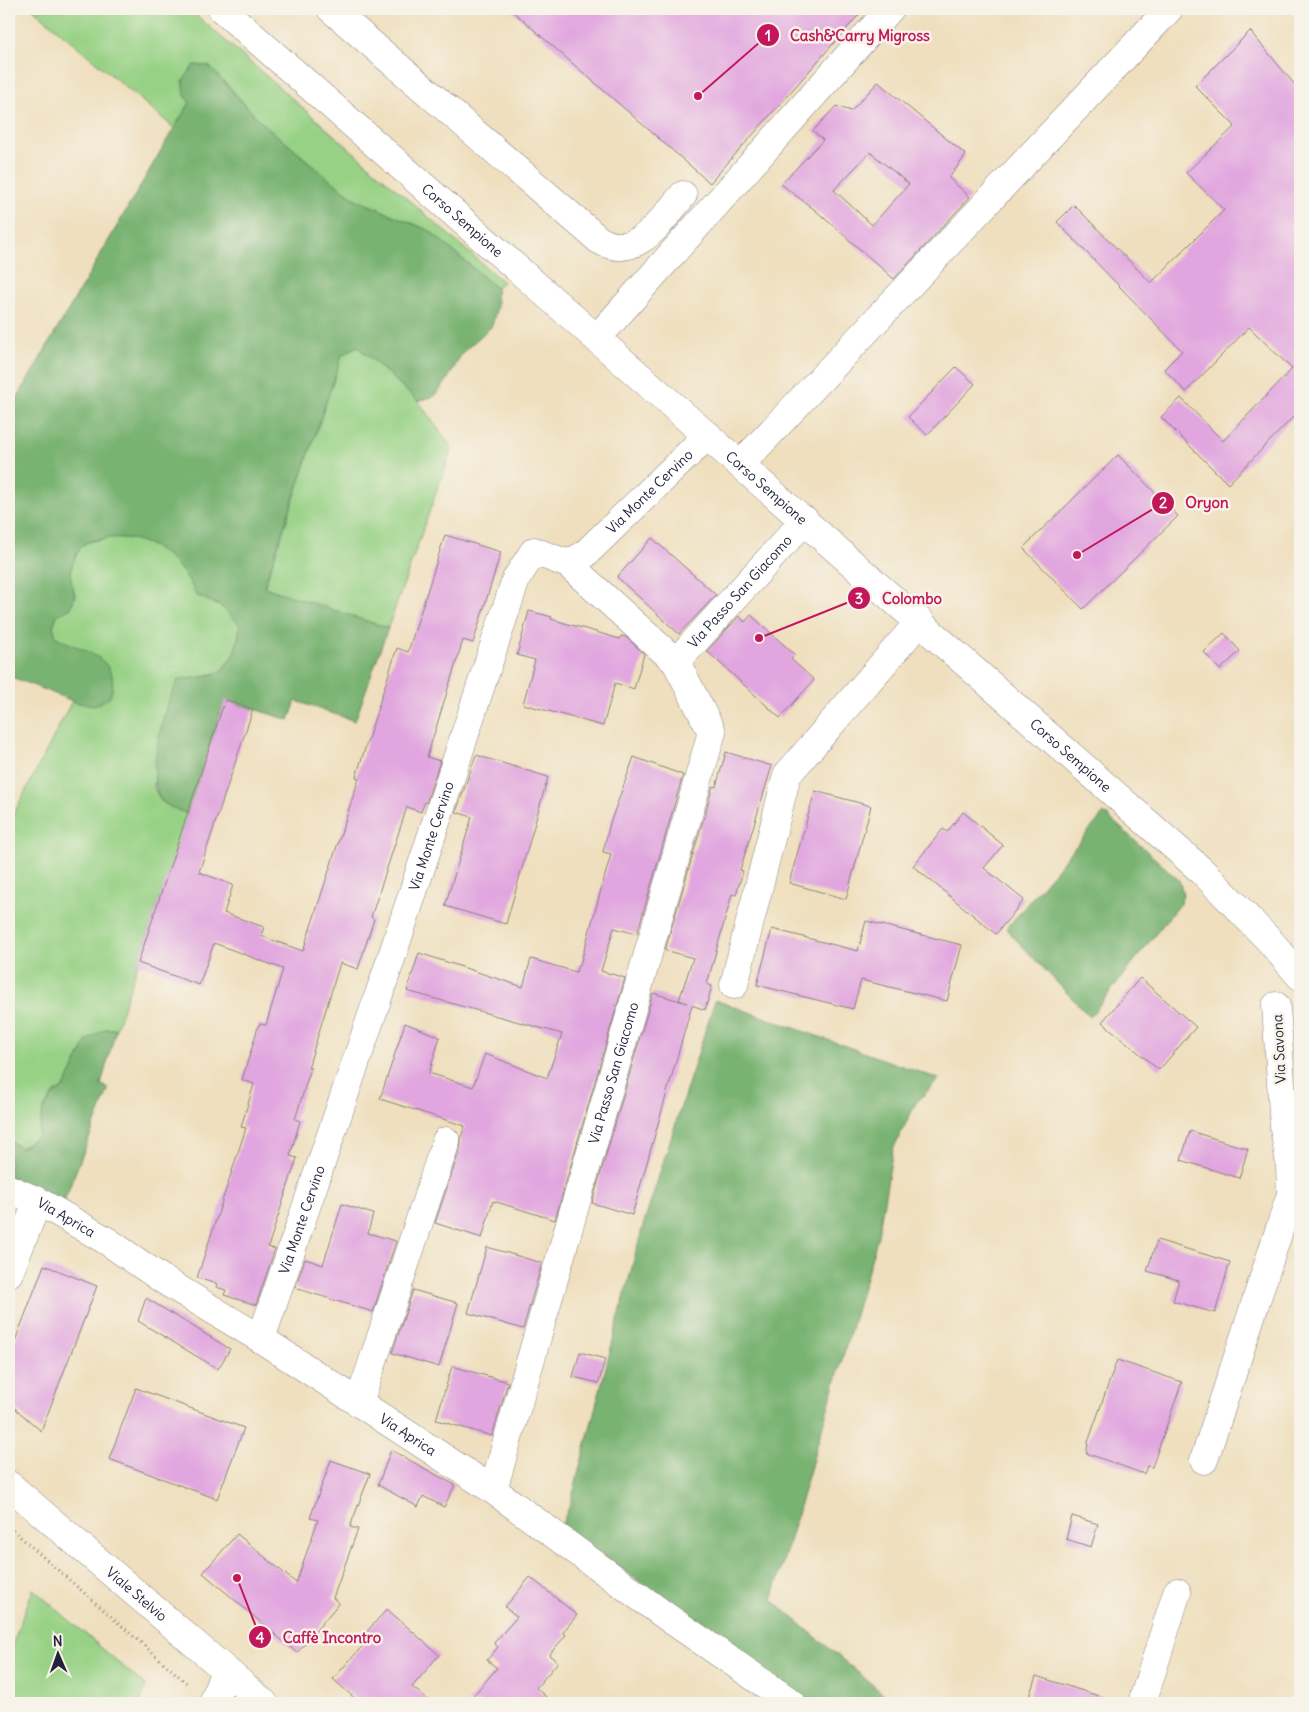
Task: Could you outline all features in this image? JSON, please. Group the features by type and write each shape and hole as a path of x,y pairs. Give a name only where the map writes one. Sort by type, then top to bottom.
{"street":[{"name":"Corso Sempione","path":"222,9 742,464 1202,871 1269,940 1300,976"},
{"path":"331,9 607,245 626,247 641,240 683,195"},
{"path":"597,338 890,9"},
{"path":"742,464 1169,9"},
{"name":"Via Monte Cervino","path":"261,1339 389,965 516,579 534,551 568,564 584,555 708,435"},
{"name":"Via Passo San Giacomo","path":"676,662 805,520"},
{"name":"Via Passo San Giacomo","path":"494,1490 712,732 676,662 568,564"},
{"path":"734,985 787,774 920,622"},
{"name":"Via Savona","path":"1204,1460 1276,1239 1296,1198 1284,1128 1276,1006"},
{"path":"359,1404 446,1141"},
{"name":"Via Aprica","path":"9,1189 38,1201 107,1241 165,1281 261,1339 494,1490 667,1617 792,1703"},
{"path":"9,1273 38,1201"},
{"name":"Viale Stelvio","path":"9,1484 264,1703"},
{"path":"1142,1703 1176,1592"},
{"path":"204,1697 225,1670"}],"path":[{"path":"9,1527 204,1697"}],"green space":[{"path":"33,9 189,9 503,282 496,288 430,231 357,200 259,120 224,81 185,95 190,103 174,128"},
{"path":"194,65 209,66 259,120 357,200 430,231 496,288 497,306 492,326 463,352 446,382 435,396 418,401 357,346 342,355 264,587 388,628 355,721 296,701 289,720 225,700 188,814 166,805 157,792 155,781 156,754 164,714 178,680 212,675 221,671 226,666 235,650 240,625 222,607 196,595 181,570 159,550 133,539 118,538 92,541 82,546 77,553 71,570 74,599 71,608 57,615 53,626 56,637 98,657 106,664 111,673 113,684 110,697 96,705 78,703 9,676 9,412 190,103 185,95 183,81"},
{"path":"357,346 418,401 452,448 388,628 264,588 342,355"},
{"path":"116,537 143,541 160,550 175,562 187,577 196,595 222,607 240,625 238,642 233,656 220,672 203,676 167,704 159,737 154,788 162,802 188,814 116,1029 105,1029 65,1086 53,1095 43,1110 38,1136 21,1148 9,1141 9,823 72,701 78,703 87,651 55,637 53,626 57,615 71,608 75,595 70,577 73,561 82,545 88,542"},
{"path":"1104,813 1179,880 1183,894 1181,902 1090,1017 1006,929"},
{"path":"715,1000 939,1079 916,1103 893,1149 878,1236 772,1600 894,1703 810,1703 561,1526 570,1505 642,1229"},
{"path":"105,1029 116,1029 101,1085 109,1088 64,1201 9,1176 9,1141 21,1148 38,1136 43,1110 53,1095 65,1086 87,1040"},
{"path":"33,1589 146,1686 140,1703 9,1703 9,1654"}],"building":[{"path":"510,9 864,9 710,183"},
{"path":"1250,31 1300,91 1300,410 1228,484 1161,417 1181,398 1223,441 1292,369 1249,327 1186,392 1164,369 1182,351 1057,222 1074,205 1151,283 1224,210 1186,173 1235,126 1195,86"},
{"path":"878,82 966,155 949,178 970,197 894,279 815,210 781,184 823,140 813,131 836,106 851,111","holes":["870,152 909,184 872,225 834,190"]},
{"path":"956,367 975,384 927,435 908,417"},
{"path":"1118,455 1178,516 1083,609 1023,548"},
{"path":"445,535 501,552 473,643 463,640 427,757 440,761 426,803 421,812 407,807 371,917 374,919 358,969 340,963 308,1068 311,1068 295,1119 300,1121 290,1156 297,1158 268,1247 275,1249 256,1305 224,1295 226,1290 216,1287 217,1284 197,1278 246,1128 241,1127 254,1084 242,1080 259,1024 266,1025 283,969 214,943 199,985 138,963 225,700 253,709 199,872 233,885 224,913 264,927 261,936 303,951 359,778 356,777 397,648 408,652"},
{"path":"652,538 716,595 679,634 617,577"},
{"path":"529,611 620,639 621,636 626,637 644,654 634,689 615,683 603,726 523,704 535,660 517,655"},
{"path":"751,615 795,655 791,659 814,680 780,718 707,651 739,616 745,622"},
{"path":"1224,633 1240,651 1220,670 1204,652"},
{"path":"726,752 772,766 740,870 743,871 736,895 732,894 707,984 712,986 705,1010 692,1005 632,1215 592,1203 653,993 687,1003 679,1000 693,958 665,950 713,786 716,787"},
{"path":"476,755 548,777 506,924 445,906 472,817 456,812"},
{"path":"634,757 683,775 637,934 614,928 601,971 625,978 555,1220 493,1201 482,1238 435,1223 461,1146 461,1137 465,1126 380,1099 405,1023 440,1037 429,1073 473,1087 485,1054 547,1078 562,1034 407,991 419,953 523,987 531,959 576,972 578,965 580,965 611,854 603,852 610,823"},
{"path":"815,791 871,806 846,899 789,883"},
{"path":"963,812 1003,845 984,868 1024,900 996,934 913,866 943,829 947,832"},
{"path":"866,921 962,945 947,1001 861,980 853,1009 757,985 772,929 858,951"},
{"path":"1140,978 1196,1027 1159,1070 1102,1022"},
{"path":"1190,1131 1248,1149 1239,1178 1181,1160"},
{"path":"342,1204 373,1214 368,1233 396,1241 373,1312 295,1288 305,1259 323,1265"},
{"path":"1157,1240 1230,1262 1215,1313 1173,1301 1179,1280 1147,1271"},
{"path":"487,1247 542,1263 523,1329 468,1313"},
{"path":"44,1265 97,1286 41,1431 9,1403 9,1357"},
{"path":"413,1290 458,1303 439,1367 392,1353"},
{"path":"146,1298 230,1349 218,1369 138,1321"},
{"path":"580,1352 605,1359 599,1383 573,1377"},
{"path":"1117,1360 1182,1382 1152,1467 1147,1466 1144,1474 1086,1453 1087,1445"},
{"path":"452,1366 508,1382 492,1436 436,1420"},
{"path":"136,1388 244,1428 217,1499 109,1459"},
{"path":"391,1450 455,1485 444,1507 423,1496 418,1507 378,1485"},
{"path":"331,1460 370,1474 350,1527 358,1529 333,1598 339,1603 297,1653 203,1573 237,1534 296,1583 318,1520 310,1518"},
{"path":"1072,1516 1098,1524 1091,1547 1066,1539"},
{"path":"530,1577 577,1615 563,1632 566,1635 549,1655 558,1662 536,1688 553,1703 467,1703 497,1668 487,1660 498,1647 494,1643 517,1617 505,1607"},
{"path":"387,1609 439,1655 412,1687 432,1703 360,1703 333,1679 366,1642 361,1638"},
{"path":"1036,1676 1105,1698 1105,1703 1027,1703"}],"place":[{"name":"Cash&Carry Migross","path":"698,96"},
{"name":"Oryon","path":"1077,555"},
{"name":"Colombo","path":"759,638"},
{"name":"Caffè Incontro","path":"237,1578"}]}
